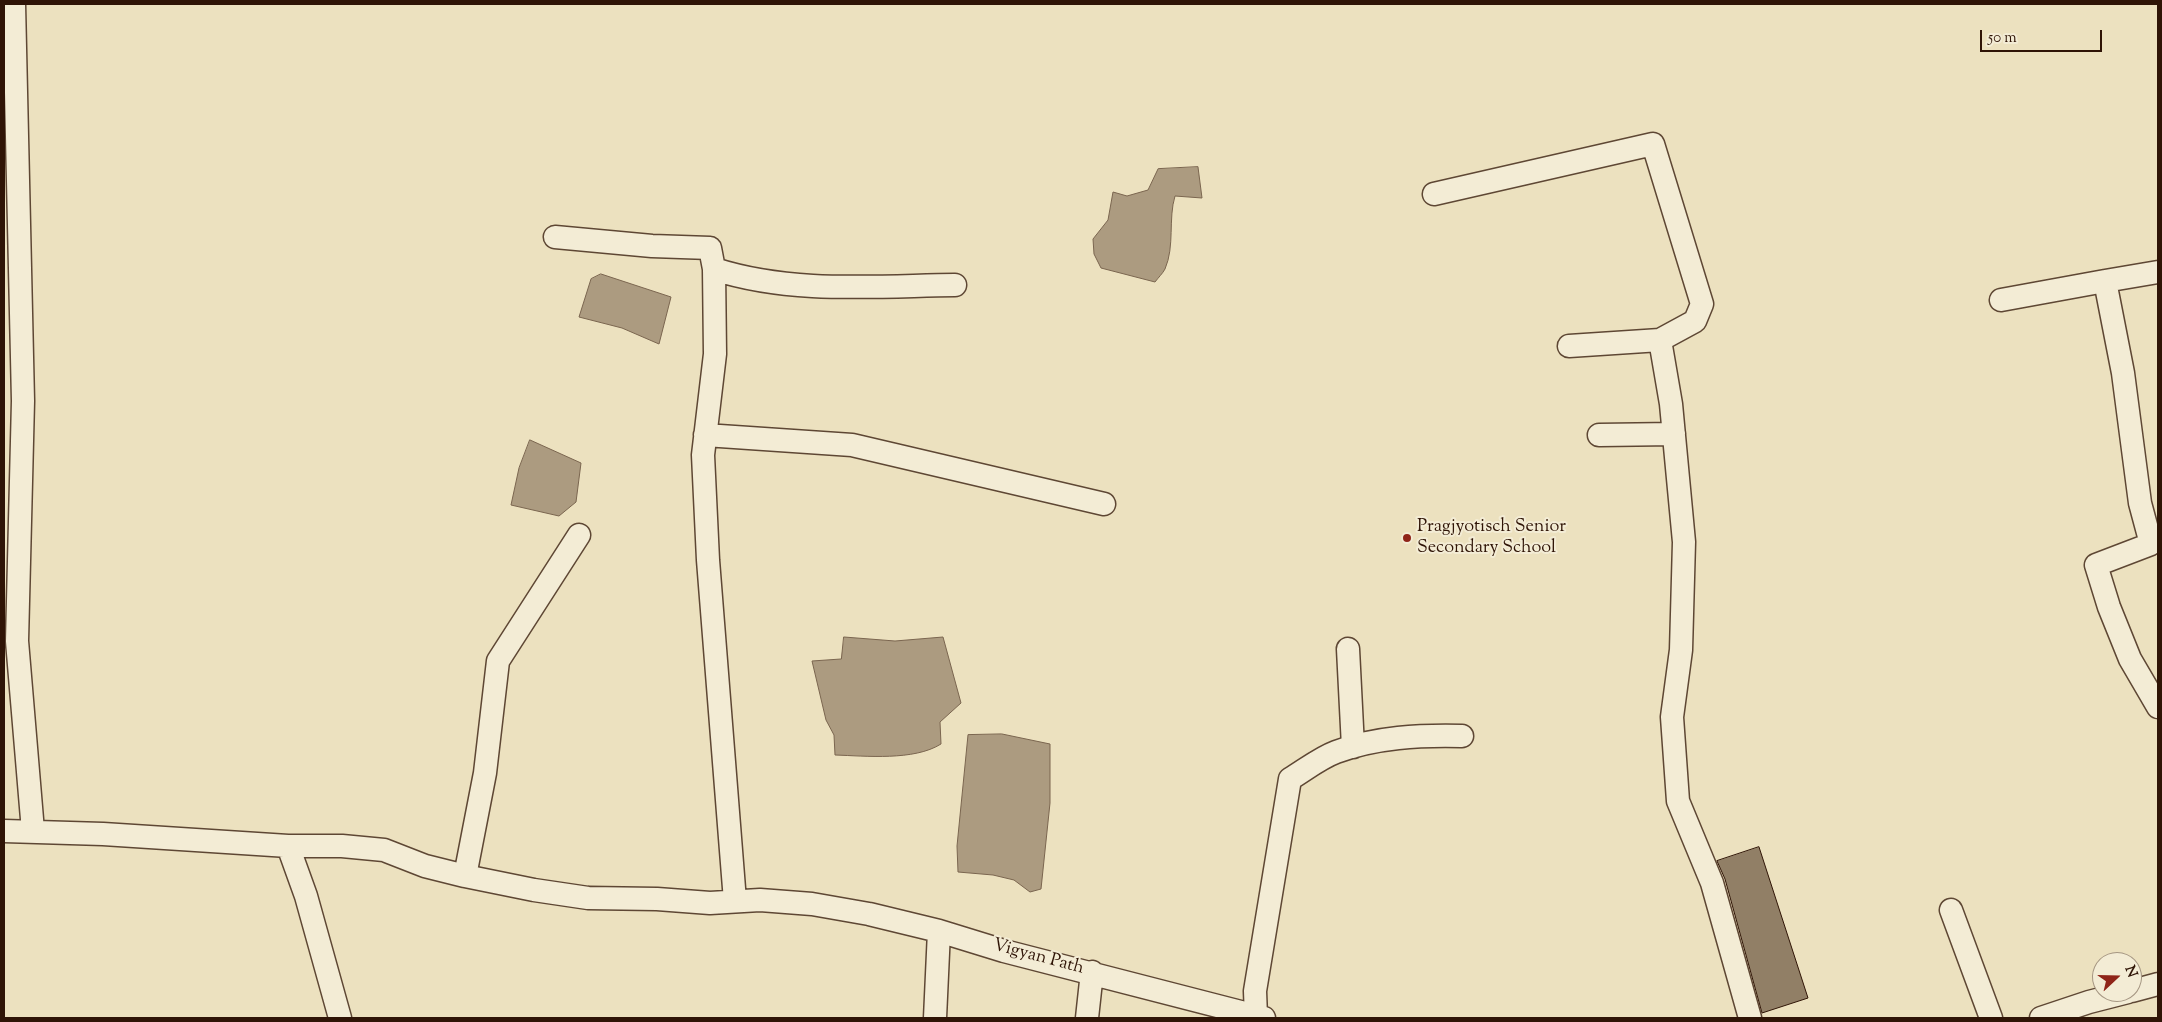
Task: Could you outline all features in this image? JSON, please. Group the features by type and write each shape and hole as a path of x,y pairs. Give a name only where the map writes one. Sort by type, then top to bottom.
{"street":[{"path":"14,4 23,401 17,641 32,832"},
{"path":"1434,194 1653,144 1702,304 1695,321 1660,340 1569,346"},
{"path":"555,237 652,246 710,248 714,269 714,354 703,455 708,560 734,901"},
{"path":"714,269 736,276 824,287 955,284"},
{"path":"2001,300 2158,272"},
{"path":"2105,280 2123,373 2140,503 2151,544 2096,565 2109,607 2130,659 2158,707"},
{"path":"1660,340 1671,404 1684,542 1681,650 1672,717 1678,801 1712,883 1750,1018"},
{"path":"1599,435 1674,434"},
{"path":"705,435 852,445 1104,504"},
{"path":"466,876 485,773 498,661 578,535"},
{"path":"1348,649 1354,747"},
{"path":"1260,1018 1255,991 1290,779 1336,752 1380,740 1428,735 1462,736"},
{"name":"Vigyan Path","path":"4,831 103,834 288,846 342,846 384,850 425,866 466,876 534,890 588,898 710,902 760,900 812,904 868,914 940,931 1004,950 1260,1018"},
{"path":"288,846 306,896 340,1018"},
{"path":"1951,910 1992,1018"},
{"path":"935,1018 940,931"},
{"path":"1087,1018 1092,972"},
{"path":"2142,988 2158,984"},
{"path":"2041,1018 2092,1001"}],"shaded area":[{"path":"1198,167 1202,198 1175,196 1168,260 1164,271 1155,282 1101,268 1094,254 1093,239 1108,220 1113,192 1127,196 1148,190 1158,169"},
{"path":"601,274 671,297 659,344 622,328 579,317 591,279"},
{"path":"530,440 581,463 576,502 559,516 511,505 519,468"},
{"path":"844,637 895,641 943,637 961,703 940,722 941,744 917,753 904,755 835,755 834,735 826,720 812,661 841,659"},
{"path":"1002,734 1050,744 1050,803 1041,889 1030,892 1014,880 993,875 958,872 957,846 968,735"}],"building":[{"path":"1759,847 1808,998 1762,1013 1725,879 1717,861"}],"place":[{"name":"Pragjyotisch Senior Secondary School","path":"1407,538"}]}
